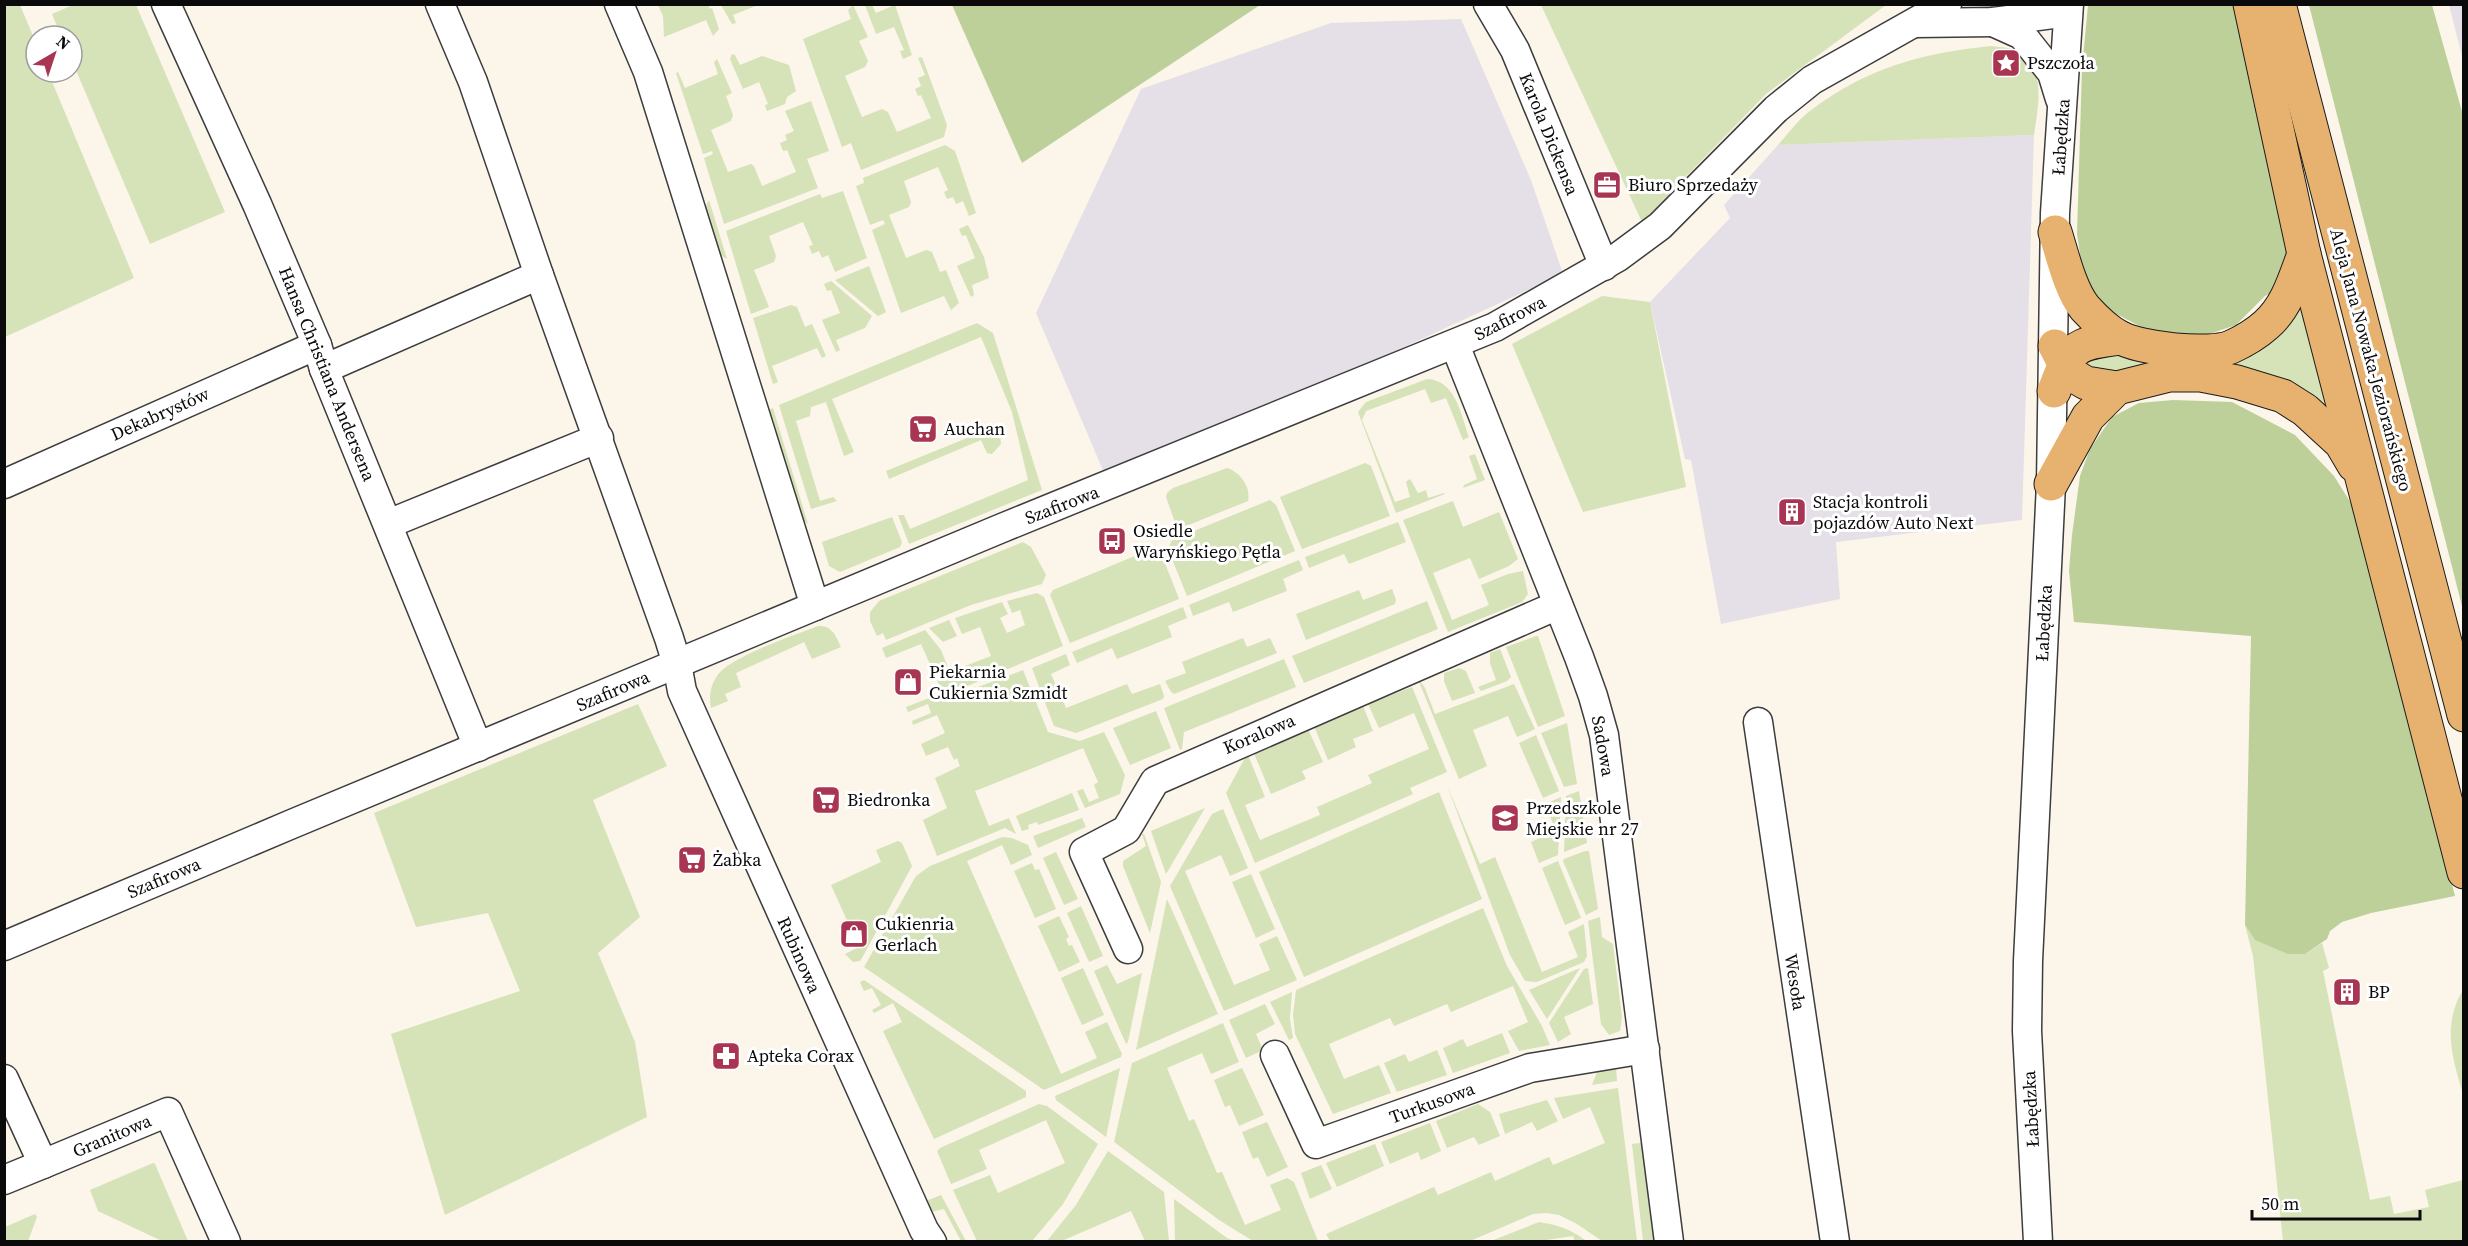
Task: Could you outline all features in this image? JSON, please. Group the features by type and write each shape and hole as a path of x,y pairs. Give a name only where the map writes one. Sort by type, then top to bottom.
{"main road":[{"path":"2250,4 2304,254 2463,872"},
{"name":"Aleja Jana Nowaka-Jeziorańskiego","path":"2279,4 2463,715"},
{"path":"2055,232 2069,274 2083,305 2100,324 2121,338 2160,348 2196,351 2230,348 2267,325 2287,299 2304,254"},
{"path":"2121,338 2093,341 2077,349 2057,365 2086,383 2117,388 2169,375 2201,375 2237,382 2283,396 2305,410 2341,442 2364,482"},
{"path":"2051,484 2088,417 2117,388"}],"street":[{"name":"Hansa Christiana Andersena","path":"166,4 257,204 478,747"},
{"name":"Rubinowa","path":"440,4 473,82 677,664 682,691 887,1149 932,1242"},
{"path":"619,4 648,72 815,606"},
{"name":"Karola Dickensa","path":"1488,4 1515,50 1604,266"},
{"path":"1911,23 1947,4"},
{"name":"Szafirowa","path":"4,946 1002,528 1495,327 1604,266 1660,226 1776,109 1812,80 1911,23 1994,22 2065,7"},
{"name":"Łabędzka","path":"2038,1242 2028,1054 2028,961 2057,365 2055,232 2063,106 2065,7"},
{"path":"1994,22 2022,35 2052,74 2063,106"},
{"name":"Dekabrystów","path":"4,484 320,357 539,275"},
{"name":"Sadowa","path":"1455,345 1593,696 1604,735 1669,1242"},
{"path":"388,524 598,438"},
{"name":"Koralowa","path":"1128,949 1084,852 1126,830 1155,781 1558,605"},
{"name":"Wesoła","path":"1758,722 1835,1242"},
{"name":"Turkusowa","path":"1275,1055 1316,1144 1530,1068 1645,1049"},
{"path":"4,1079 43,1164 4,1180"},
{"name":"Granitowa","path":"43,1164 168,1112 226,1242"}],"shaded area":[{"path":"2449,5 2463,5 2463,60"},
{"path":"1461,19 1531,180 1563,274 1332,380 1105,475 1036,313 1141,89 1331,23"},
{"path":"2034,135 2022,520 1836,542 1840,599 1721,624 1691,460 1685,459 1650,302 1730,218 1724,205 1778,145"}],"green space":[{"path":"75,4 136,5 225,212 150,244 82,84 84,84 84,24 56,24 52,14"},
{"path":"4,5 20,5 28,24 24,24 24,84 53,84 134,278 5,337"},
{"path":"658,5 708,5 710,9 712,8 719,29 713,36 706,20 664,37 663,16"},
{"path":"721,5 758,5 733,15 736,23 732,24"},
{"path":"853,5 868,37 859,41 868,61 865,67 845,76 862,117 882,109 888,112 897,132 931,118 921,95 918,96 915,89 921,86 918,78 925,75 918,58 922,57 947,125 944,137 861,170 851,143 842,147 803,39 851,19 848,10"},
{"path":"865,5 872,5 876,13 895,5 912,55 903,59 900,51 904,50 894,27 876,34"},
{"path":"952,5 1260,5 1022,163"},
{"path":"1541,5 1886,5 1766,94 1642,222"},
{"path":"2088,5 2236,5 2287,229 2286,261 2273,292 2265,296 2236,325 2200,337 2156,335 2111,311 2084,282 2077,234 2082,68"},
{"path":"2309,5 2432,5 2463,115 2463,610"},
{"path":"1991,46 2014,50 2025,57 2032,66 2038,88 2034,135 1778,145 1810,111 1831,96 1874,73 1918,58"},
{"path":"732,54 735,55 740,65 762,56 789,65 796,91 787,97 785,104 767,111 765,105 768,104 759,82 743,89 730,59"},
{"path":"717,59 732,93 726,96 733,115 731,121 711,130 728,172 751,164 762,186 796,172 787,150 783,151 780,143 787,140 785,135 794,131 785,111 811,101 829,151 807,159 818,188 724,224 704,158 713,154 712,151 703,154 676,73 678,72 685,88 718,74 714,62"},
{"path":"945,145 955,151 976,213 969,216 963,201 956,204 953,197 947,199 944,192 948,190 938,167 904,181 911,202 909,207 889,215 906,258 926,250 932,252 940,272 946,270 959,303 951,310 944,296 901,313 872,230 885,224 883,220 870,225 856,186 864,183 863,178"},
{"path":"843,191 867,258 835,272 828,255 822,258 819,251 812,254 809,246 813,245 803,222 769,236 776,256 774,262 754,270 769,307 751,314 726,231 820,194 822,198"},
{"path":"709,200 727,259 716,253 703,211"},
{"path":"968,225 984,257 989,278 972,285 974,295 971,297 957,266 975,258 966,235 962,236 959,229"},
{"path":"869,266 886,312 878,316 835,280"},
{"path":"831,281 872,316 865,328 836,340 840,350 836,352 822,320 840,313 831,290 827,291 824,284"},
{"path":"2303,294 2337,424 2283,388 2117,376 2080,364 2092,351 2175,361"},
{"path":"1602,296 1650,302 1686,487 1583,512 1512,344"},
{"path":"791,305 797,307 805,327 812,324 826,356 822,358 817,348 772,366 778,382 773,384 753,318"},
{"path":"977,323 993,333 1042,490 909,544 898,515 904,515 910,529 1028,480 1012,412 981,337 832,399 854,452 844,456 826,402 811,407 810,416 796,421 820,501 833,497 837,501 811,509 779,405"},
{"path":"1427,379 1445,385 1451,392 1460,409 1469,437 1463,440 1446,398 1431,403 1425,389 1366,411 1362,420 1395,502 1410,497 1406,482 1410,479 1418,493 1426,490 1428,498 1445,494 1396,513 1358,412 1366,402"},
{"path":"2173,400 2232,402 2295,435 2334,476 2354,508 2455,896 2371,913 2342,922 2330,931 2327,939 2305,954 2288,954 2255,940 2245,925 2251,636 2074,622 2069,571 2072,535 2080,476 2090,449 2112,417 2139,403"},
{"path":"773,408 808,524 801,519 765,412"},
{"path":"999,425 1001,444 992,454 987,453 981,440 889,479 886,471"},
{"path":"1475,454 1485,480 1463,488 1464,485 1477,479 1469,456"},
{"path":"1365,463 1371,466 1390,516 1302,549 1280,497"},
{"path":"1227,468 1244,481 1248,490 1248,501 1181,528 1176,525 1166,497 1167,493 1173,488"},
{"path":"1270,500 1276,505 1295,551 1187,596 1168,549 1172,540"},
{"path":"1453,501 1463,527 1499,512 1518,559 1509,566 1479,579 1470,558 1433,573 1452,620 1489,605 1481,585 1508,574 1523,571 1528,594 1522,602 1448,632 1403,520"},
{"path":"892,517 902,542 900,547 840,572 829,566 822,542"},
{"path":"1398,522 1406,542 1349,564 1344,554 1309,568 1305,557"},
{"path":"1023,542 1031,547 1046,575 1042,584 971,605 886,640 883,633 877,636 870,621 870,612 879,601"},
{"path":"1154,548 1161,553 1179,599 1070,643 1050,595 1053,590"},
{"path":"1299,560 1303,570 1283,579 1287,591 1233,612 1229,602 1193,616 1189,605"},
{"path":"1392,589 1395,604 1306,640 1296,614 1359,590 1363,600"},
{"path":"1037,593 1044,597 1063,646 948,694 942,691 921,644 886,658 882,648 925,630 941,650 950,672 991,656 980,627 962,634 955,618 1002,602 1008,614 1000,618 1007,633 1025,625 1020,610 1012,613 1007,601"},
{"path":"1427,601 1438,629 1304,683 1292,656"},
{"path":"1183,607 1187,618 1168,626 1172,637 1117,659 1112,648 1077,663 1072,652"},
{"path":"949,620 957,636 943,642 929,628"},
{"path":"818,626 830,629 841,647 812,659 804,642 736,673 741,687 725,694 728,701 711,708 711,688 717,676 724,669 763,647"},
{"path":"1538,636 1565,716 1538,727 1506,647"},
{"path":"1243,638 1247,647 1270,638 1277,653 1174,694 1171,692 1165,681 1186,673 1182,662"},
{"path":"1500,649 1511,677 1507,681 1481,691 1478,687 1496,680 1490,663 1490,653"},
{"path":"1066,654 1070,665 1051,674 1066,708 1127,684 1132,694 1160,684 1163,699 1076,733 1054,726 1032,668"},
{"path":"1284,659 1296,687 1184,732 1180,750 1164,708"},
{"path":"1459,668 1466,671 1475,693 1452,701 1444,681 1444,673"},
{"path":"1023,670 1048,732 1080,741 1104,732 1125,775 1120,794 1085,808 1077,791 1083,789 1089,802 1099,798 1094,785 1098,782 1083,748 975,791 989,826 1009,818 1016,834 1005,828 937,856 923,820 947,808 935,778 960,766 957,758 954,760 948,747 926,756 921,744 945,733 937,715 913,725 912,721 931,713 928,704 908,712 906,707 937,695 946,699"},
{"path":"1417,677 1425,688 1435,714 1514,684 1535,729 1517,737 1508,716 1473,730 1487,766 1459,779"},
{"path":"1412,687 1447,772 1410,788 1413,794 1255,863 1226,793 1246,756 1248,755 1265,797 1245,805 1260,840 1320,815 1317,807 1372,783 1368,775 1429,749 1414,713 1379,728 1368,704"},
{"path":"638,704 667,766 593,800 640,917 598,953 635,1042 647,1117 445,1215 391,1034 520,991 488,913 416,927 374,813"},
{"path":"1363,706 1373,731 1353,739 1356,747 1328,760 1314,726"},
{"path":"1156,711 1171,748 1130,765 1113,728"},
{"path":"1567,723 1577,784 1564,787 1541,733"},
{"path":"1308,729 1323,762 1302,771 1306,779 1271,794 1253,751"},
{"path":"1536,735 1559,791 1543,798 1519,743"},
{"path":"1447,785 1480,864 1495,857 1542,972 1578,957 1568,932 1584,924 1587,956 1584,962 1537,982 1525,981 1510,955"},
{"path":"1579,791 1587,843 1564,852 1566,796"},
{"path":"1439,792 1482,899 1304,977 1259,872"},
{"path":"1072,793 1079,810 1038,825 1037,822 1028,825 1029,829 1022,831 1016,816"},
{"path":"1561,797 1558,855 1539,863 1531,842 1556,831 1545,804"},
{"path":"1205,808 1166,874 1151,831"},
{"path":"1223,809 1248,868 1230,876 1221,855 1185,871 1234,985 1270,970 1259,944 1277,936 1297,980 1224,1011 1170,886 1212,814"},
{"path":"1082,818 1086,827 1038,848 1033,836"},
{"path":"1142,834 1144,834 1161,882 1150,933 1123,866 1123,861 1146,846"},
{"path":"1002,837 1012,838 1028,845 1032,855 1011,865 1002,845 967,861 1061,1074 1097,1058 1085,1032 1107,1022 1122,1054 1121,1057 1044,1090 864,967 916,876 930,866"},
{"path":"898,841 902,843 912,866 862,958 860,961 853,962 845,954 859,947 831,885 881,862 876,850"},
{"path":"1589,851 1598,909 1586,915 1563,861"},
{"path":"1056,852 1078,899 1064,905 1043,858"},
{"path":"1558,861 1581,918 1565,925 1542,868"},
{"path":"1032,863 1035,870 1039,869 1056,909 1035,918 1014,871"},
{"path":"1251,874 1275,929 1256,938 1232,882"},
{"path":"1167,899 1218,1014 1136,1050"},
{"path":"1081,906 1103,956 1089,962 1067,913"},
{"path":"1483,908 1507,966 1542,1026 1550,1045 1519,1051 1508,1031 1528,1022 1513,986 1451,1012 1447,1004 1394,1026 1390,1018 1329,1044 1344,1079 1379,1065 1391,1093 1333,1114 1295,1034 1293,1015 1296,990"},
{"path":"1059,916 1069,937 1066,939 1069,946 1072,945 1080,962 1059,972 1038,926"},
{"path":"1600,917 1602,937 1613,944 1622,1017 1620,1031 1609,1035 1601,1024 1588,921"},
{"path":"2245,925 2255,940 2305,954 2322,943 2329,968 2323,971 2370,1200 2390,1196 2394,1214 2429,1207 2425,1190 2463,1180 2463,1241 2283,1241 2253,956"},
{"path":"1107,965 1117,984 1142,973 1126,1044 1094,971"},
{"path":"1083,968 1104,1015 1082,1025 1061,978"},
{"path":"1580,968 1547,1019 1529,990"},
{"path":"1588,968 1593,1004 1564,1017 1571,1034 1558,1042 1549,1023 1584,969"},
{"path":"864,980 1026,1091 1026,1097 934,1139 883,1031 902,1022 893,1003 874,1013 872,1010 881,1005 872,988 864,991 860,982"},
{"path":"2463,990 2463,1094 2455,1067 2451,1029 2457,1003"},
{"path":"1292,992 1290,1019 1293,1038 1289,1040 1270,1002"},
{"path":"1265,1004 1275,1024 1256,1034 1263,1050 1246,1058 1229,1020"},
{"path":"1223,1023 1239,1062 1211,1074 1202,1053 1167,1068 1189,1121 1194,1119 1217,1173 1222,1172 1245,1225 1281,1210 1270,1185 1287,1178 1294,1182 1318,1241 1253,1241 1219,1220 1114,1142 1132,1063"},
{"path":"1502,1033 1510,1053 1453,1073 1443,1048 1463,1039 1467,1047"},
{"path":"1437,1050 1447,1075 1397,1092 1384,1063 1405,1054 1409,1062"},
{"path":"1616,1066 1617,1081 1592,1085 1599,1067"},
{"path":"1120,1068 1106,1137 1056,1100 1055,1096"},
{"path":"1242,1068 1264,1115 1239,1126 1230,1105 1225,1107 1214,1080"},
{"path":"1618,1088 1637,1241 1602,1241 1577,1224 1559,1215 1547,1213 1533,1214 1470,1241 1330,1241 1326,1234 1434,1187 1438,1195 1491,1172 1495,1181 1549,1157 1553,1165 1605,1143 1590,1107 1563,1119 1554,1098"},
{"path":"1547,1100 1558,1121 1537,1131 1532,1122 1505,1134 1499,1114"},
{"path":"1039,1104 1047,1106 1098,1144 1063,1204 1032,1241 977,1241 953,1190 990,1175 998,1193 1065,1163 1046,1120 979,1150 987,1169 951,1184 937,1151"},
{"path":"1478,1104 1490,1112 1500,1136 1479,1145 1474,1137 1447,1148 1436,1121"},
{"path":"1267,1122 1288,1167 1267,1177 1258,1157 1253,1159 1242,1132"},
{"path":"1430,1123 1441,1151 1421,1160 1418,1152 1390,1164 1381,1142"},
{"path":"1648,1142 1659,1241 1643,1241 1632,1144"},
{"path":"1375,1144 1384,1166 1337,1187 1326,1163"},
{"path":"1108,1151 1164,1192 1169,1241 1145,1241 1131,1211 1064,1241 1047,1241 1076,1205"},
{"path":"153,1163 188,1241 162,1241 98,1211 90,1190"},
{"path":"1321,1165 1332,1189 1310,1199 1301,1173"},
{"path":"941,1195 966,1241 961,1241 944,1209 931,1212 926,1201"},
{"path":"1174,1199 1227,1238 1234,1241 1175,1241"},
{"path":"35,1214 37,1217 28,1241 5,1241 5,1227"},
{"path":"1539,1222 1564,1228 1586,1241 1575,1241 1573,1236 1540,1241 1491,1241"}],"place":[{"name":"Pszczoła","path":"2006,63"},
{"name":"Biuro Sprzedaży","path":"1607,185"},
{"name":"Auchan","path":"923,429"},
{"name":"Stacja kontroli pojazdów Auto Next","path":"1792,512"},
{"name":"Osiedle Waryńskiego Pętla","path":"1112,541"},
{"name":"Piekarnia Cukiernia Szmidt","path":"908,682"},
{"name":"Biedronka","path":"826,800"},
{"name":"Przedszkole Miejskie nr 27","path":"1505,818"},
{"name":"Żabka","path":"692,860"},
{"name":"Cukienria Gerlach","path":"854,934"},
{"name":"BP","path":"2347,992"},
{"name":"Apteka Corax","path":"726,1056"}]}
